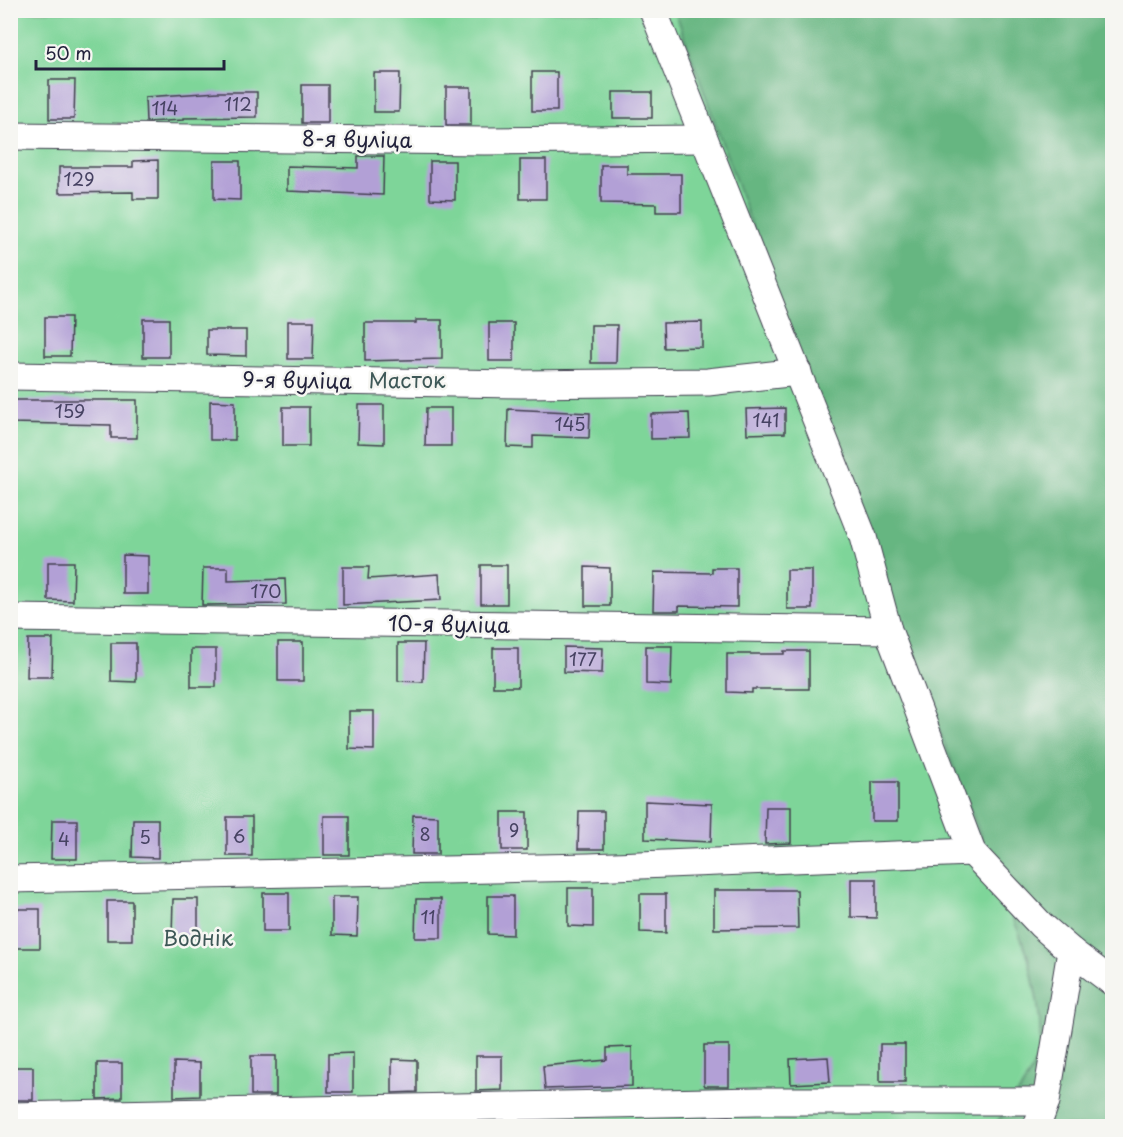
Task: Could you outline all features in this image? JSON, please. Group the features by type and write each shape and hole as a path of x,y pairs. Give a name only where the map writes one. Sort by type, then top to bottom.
{"street":[{"path":"653,10 863,537 888,630 972,852 1041,925 1113,982"},
{"name":"8-я вуліца","path":"10,136 473,141 704,139"},
{"name":"9-я вуліца","path":"10,376 521,384 708,382 798,372"},
{"name":"10-я вуліца","path":"10,618 888,630"},
{"path":"10,879 589,867 972,852"},
{"path":"1037,1126 1046,1101 1071,951"},
{"path":"10,1116 757,1101 1046,1101"}],"green space":[{"name":"Масток","path":"10,11 677,11 1028,956 1039,1011 1038,1055 1015,1098 994,1126 11,1126"},
{"path":"675,11 1112,11 1112,1126 994,1126 1028,1077 1040,1045 1039,1011 1028,956 863,537"}],"building":[{"path":"532,72 557,72 557,111 532,111"},
{"path":"374,73 400,73 399,112 374,112"},
{"path":"49,80 75,80 74,119 49,119"},
{"path":"302,85 328,85 328,123 302,123"},
{"path":"446,87 471,87 471,125 446,125"},
{"path":"257,92 257,117 184,118 184,120 146,122 145,97"},
{"path":"613,92 652,92 652,118 613,118"},
{"path":"358,156 384,156 383,195 287,191 287,166 358,168"},
{"path":"158,160 158,199 133,199 133,192 59,193 59,167 133,167 133,161"},
{"path":"520,160 546,160 546,199 520,199"},
{"path":"214,161 240,161 240,200 214,199"},
{"path":"430,161 455,161 455,200 430,199"},
{"path":"601,165 627,165 627,174 681,174 681,212 656,212 656,204 601,203"},
{"path":"45,317 71,317 70,356 45,356"},
{"path":"143,319 169,319 169,357 143,357"},
{"path":"416,320 442,320 442,359 365,361 365,323 416,323"},
{"path":"288,321 314,321 313,359 288,359"},
{"path":"702,322 702,347 664,348 663,323"},
{"path":"489,323 514,323 514,361 489,361"},
{"path":"591,325 617,325 616,363 591,363"},
{"path":"207,330 246,330 246,356 207,355"},
{"path":"10,400 137,400 137,438 111,438 111,425 10,423"},
{"path":"210,401 235,402 235,440 210,440"},
{"path":"359,405 384,405 384,444 358,443"},
{"path":"283,407 309,407 309,446 283,446"},
{"path":"426,408 451,408 451,446 425,446"},
{"path":"785,408 785,433 747,434 746,409"},
{"path":"508,409 590,413 589,438 533,436 533,448 507,447"},
{"path":"689,413 690,438 651,439 651,414"},
{"path":"123,555 148,556 148,594 123,594"},
{"path":"48,562 74,562 73,601 48,600"},
{"path":"481,565 507,565 507,604 481,604"},
{"path":"343,567 369,567 368,579 439,574 441,600 343,605"},
{"path":"585,567 610,568 610,606 585,606"},
{"path":"203,568 228,568 228,581 285,579 286,604 202,605"},
{"path":"712,568 737,568 737,607 679,606 679,611 653,611 654,572 712,573"},
{"path":"787,570 812,570 812,609 787,609"},
{"path":"28,639 53,639 52,677 27,677"},
{"path":"278,642 303,642 303,681 278,681"},
{"path":"111,643 136,643 136,682 111,681"},
{"path":"398,643 424,643 423,682 398,681"},
{"path":"646,646 672,646 671,685 646,684"},
{"path":"564,647 603,648 602,673 564,672"},
{"path":"493,648 518,648 518,687 493,687"},
{"path":"191,649 216,649 216,687 191,687"},
{"path":"784,651 809,651 809,689 752,689 752,693 727,692 727,654 784,654"},
{"path":"349,711 374,711 374,750 349,749"},
{"path":"872,782 898,782 898,821 872,821"},
{"path":"645,801 712,804 711,842 645,839"},
{"path":"766,807 791,807 791,843 765,844"},
{"path":"579,811 604,811 604,849 578,849"},
{"path":"502,812 527,812 527,850 502,850"},
{"path":"413,815 438,816 438,854 412,854"},
{"path":"324,816 349,816 349,855 324,855"},
{"path":"227,817 252,817 252,856 227,856"},
{"path":"133,819 158,819 158,858 132,857"},
{"path":"52,820 77,820 77,859 51,859"},
{"path":"851,879 876,879 876,918 851,917"},
{"path":"568,888 593,888 593,927 568,926"},
{"path":"714,890 797,890 798,928 714,929"},
{"path":"263,893 289,893 289,931 263,931"},
{"path":"640,894 666,894 666,933 640,932"},
{"path":"488,896 513,896 513,935 488,934"},
{"path":"332,897 358,897 357,936 332,935"},
{"path":"173,899 198,899 198,937 172,937"},
{"path":"416,899 441,899 441,938 415,938"},
{"path":"107,901 132,901 132,940 107,940"},
{"path":"15,909 40,909 40,948 15,948"},
{"path":"880,1044 905,1044 905,1082 880,1082"},
{"path":"704,1045 729,1045 729,1086 705,1086"},
{"path":"632,1047 632,1086 545,1089 543,1066 607,1060 607,1048"},
{"path":"353,1053 353,1092 328,1092 328,1054"},
{"path":"251,1056 276,1056 276,1095 251,1095"},
{"path":"476,1056 502,1056 502,1090 476,1091"},
{"path":"828,1057 830,1082 791,1084 790,1059"},
{"path":"392,1059 417,1060 417,1092 392,1093"},
{"path":"174,1062 200,1063 200,1096 174,1097"},
{"path":"97,1063 122,1063 122,1098 97,1099"},
{"path":"10,1067 33,1067 33,1100 10,1100"},
{"path":"729,1117 729,1126 705,1126 705,1118"}],"park label":[{"name":"Воднік","path":"198,939"}]}
